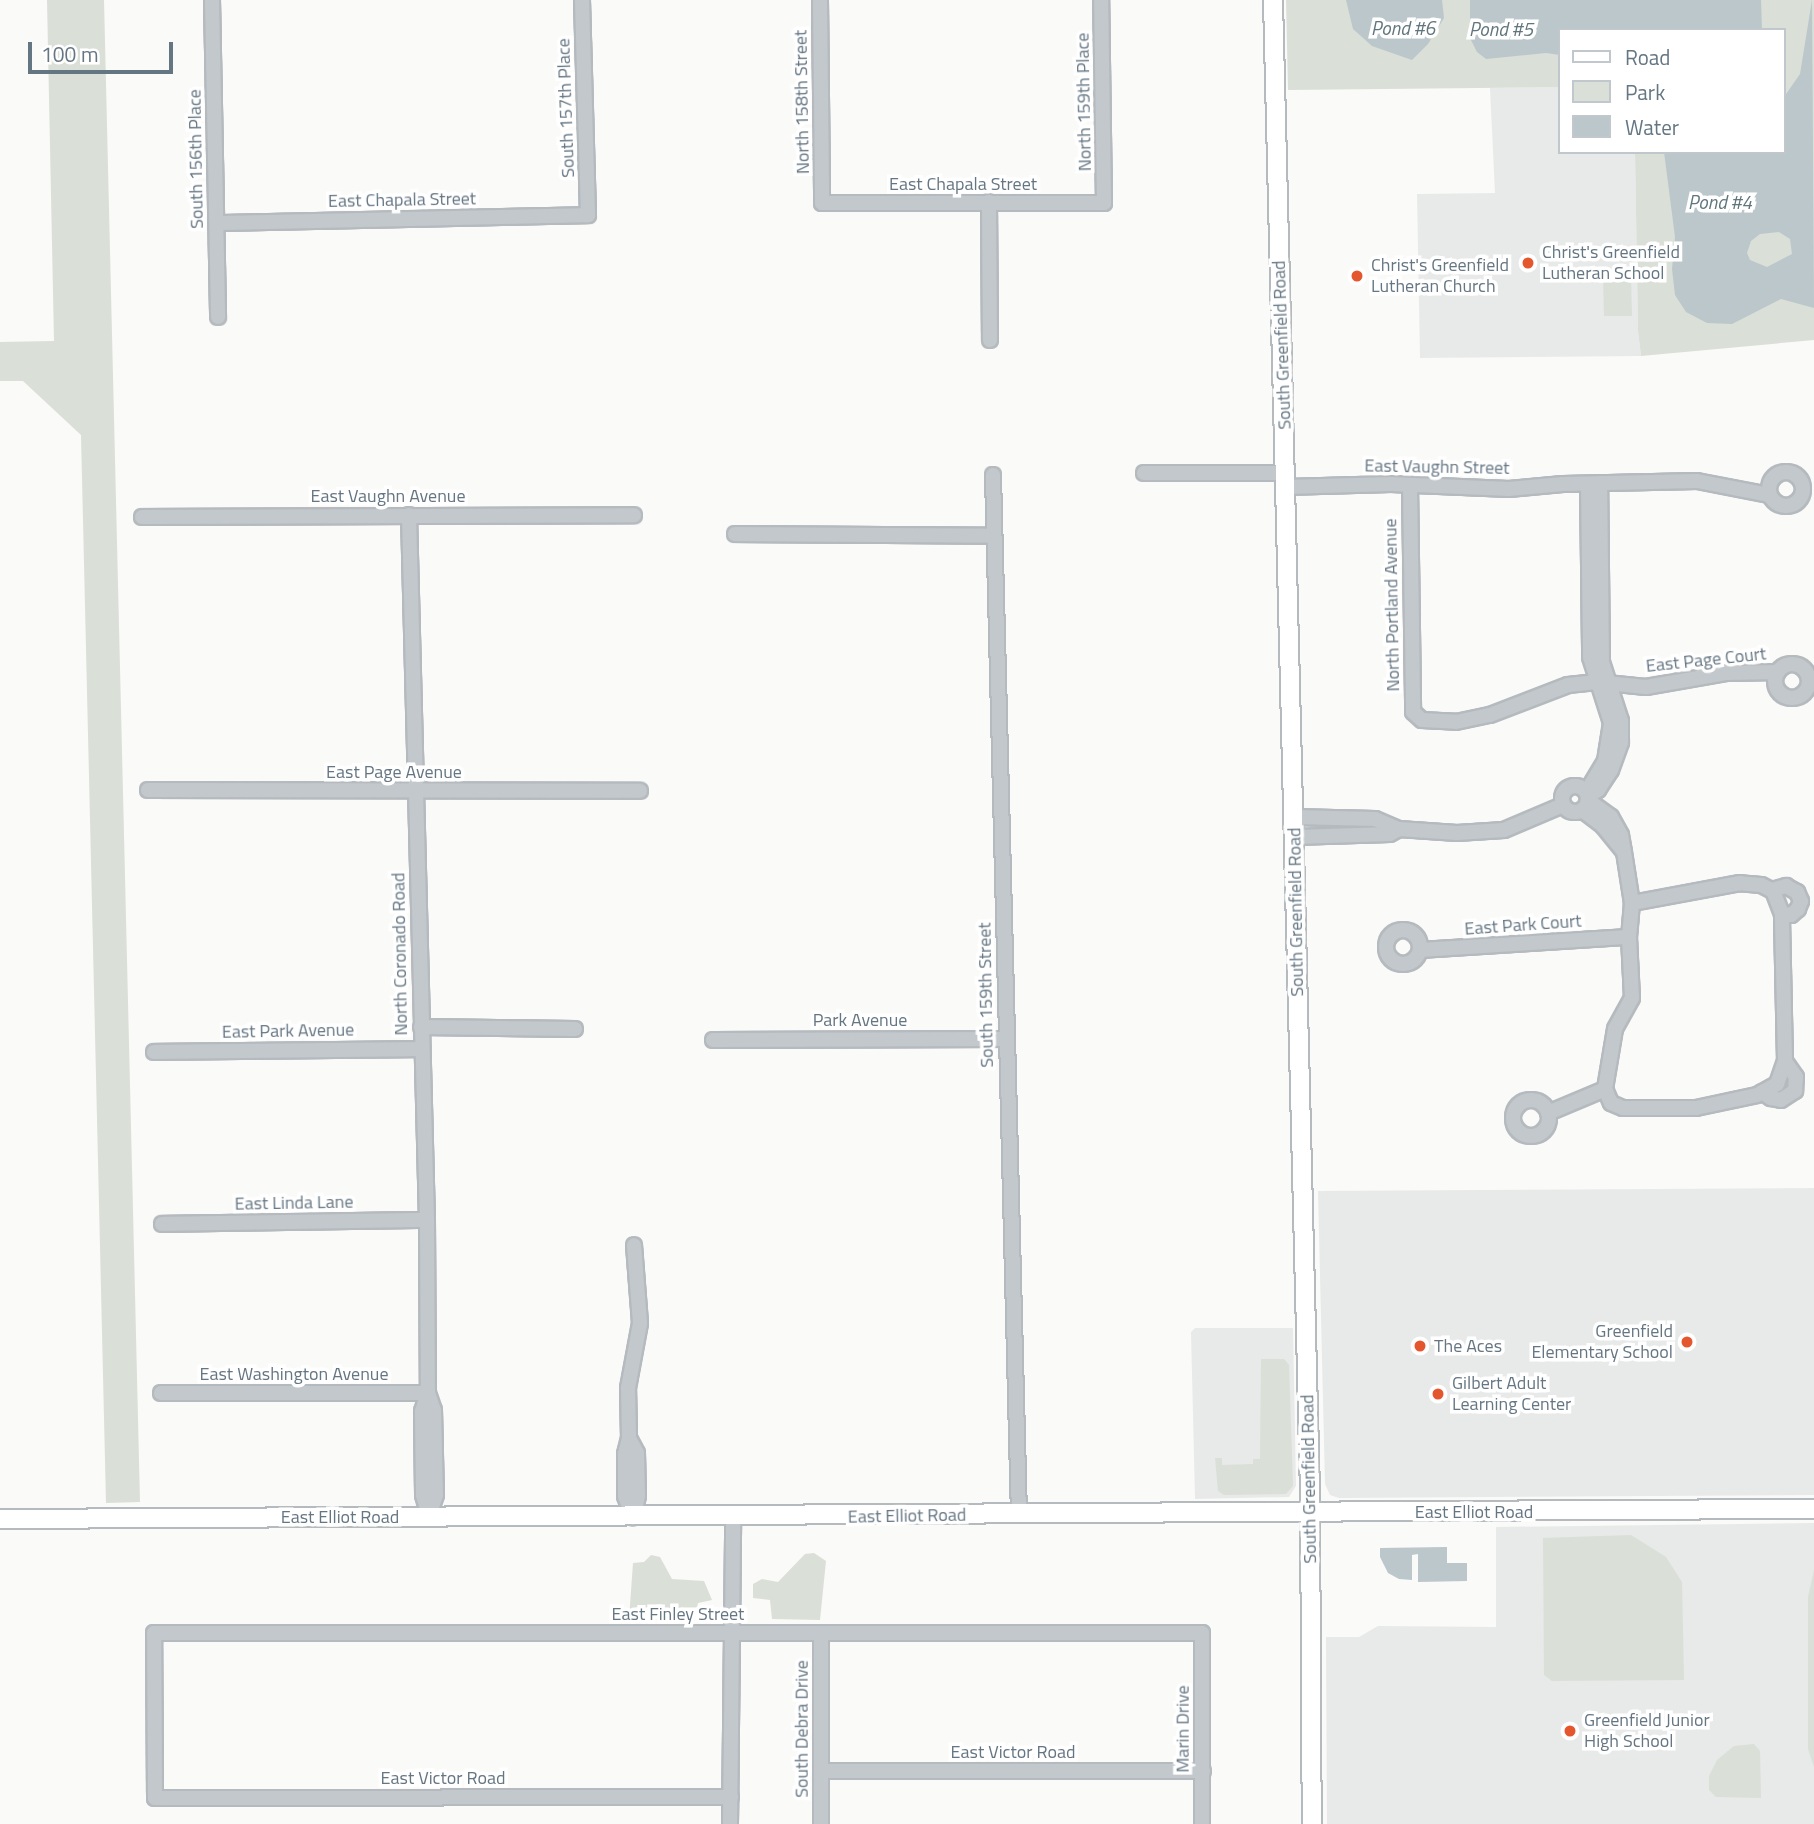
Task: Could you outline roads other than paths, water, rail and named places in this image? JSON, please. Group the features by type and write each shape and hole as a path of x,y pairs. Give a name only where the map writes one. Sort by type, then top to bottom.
{"main road":[{"name":"South Greenfield Road","path":"1273,0 1311,1513 1312,1824"},
{"name":"East Elliot Road","path":"0,1519 1814,1509"}],"street":[{"name":"South 156th Place","path":"212,0 218,317"},
{"name":"South 157th Place","path":"582,0 588,215"},
{"name":"North 158th Street","path":"820,0 822,204"},
{"name":"North 159th Place","path":"1101,0 1104,203"},
{"path":"989,202 990,340"},
{"name":"East Chapala Street","path":"822,204 1104,203"},
{"name":"East Chapala Street","path":"217,223 588,215"},
{"name":"East Vaughn Street","path":"1144,473 1325,484 1509,489 1594,483 1696,481 1769,495"},
{"name":"South 159th Street","path":"993,475 1019,1515"},
{"path":"1594,483 1595,572 1590,657 1604,684 1611,723 1605,761 1585,799 1573,812 1563,805 1562,796 1567,789 1575,786 1585,799 1603,826 1624,852 1632,903 1629,937 1632,998 1615,1029 1608,1096"},
{"name":"North Portland Avenue","path":"1410,485 1413,712 1422,720 1456,722 1490,715 1568,685 1604,684"},
{"name":"North Coronado Road","path":"409,515 427,1220 428,1393 434,1410 436,1495 429,1516"},
{"name":"East Vaughn Avenue","path":"142,517 634,515"},
{"path":"735,534 994,536"},
{"name":"East Page Court","path":"1604,684 1646,687 1726,673 1777,672"},
{"name":"East Page Avenue","path":"148,790 640,791"},
{"path":"1294,817 1374,819 1399,829 1457,833 1504,830 1563,805"},
{"path":"1349,818 1350,835"},
{"path":"1295,837 1390,834 1399,829"},
{"path":"1632,903 1740,883 1772,891 1786,886 1797,892 1801,901 1798,909 1791,915 1782,914"},
{"path":"1608,1096 1623,1108 1696,1108 1762,1092 1777,1084 1785,1061 1782,914 1772,891"},
{"name":"East Park Court","path":"1420,950 1629,937"},
{"path":"421,1027 575,1029"},
{"name":"Park Avenue","path":"713,1040 1007,1039"},
{"name":"East Park Avenue","path":"154,1052 422,1049"},
{"path":"1762,1092 1781,1100 1795,1091 1796,1077 1785,1061"},
{"path":"1548,1112 1608,1096"},
{"name":"East Linda Lane","path":"162,1224 427,1220"},
{"path":"633,1517 625,1496 625,1454 629,1438 628,1388 640,1323 634,1245"},
{"name":"East Washington Avenue","path":"161,1393 428,1393"},
{"path":"730,1824 733,1516"},
{"name":"East Finley Street","path":"155,1798 154,1633 1202,1633"},
{"name":"South Debra Drive","path":"821,1633 821,1824"},
{"name":"Marin Drive","path":"1202,1633 1202,1824"},
{"name":"East Victor Road","path":"822,1771 1203,1771"},
{"name":"East Victor Road","path":"155,1798 731,1797"}],"water":[{"name":"Pond #6","path":"1346,0 1442,0 1444,18 1428,44 1412,60 1372,46 1353,29"},
{"name":"Pond #5","path":"1470,0 1761,0 1762,28 1559,28 1559,55 1546,53 1486,59 1477,52 1470,38"},
{"name":"Pond #4","path":"1812,0 1814,308 1781,299 1732,324 1707,323 1686,312 1675,295 1672,269 1675,237 1664,154 1786,154 1786,94 1800,74","holes":["1779,232 1790,239 1792,254 1767,267 1750,260 1747,253 1751,241 1760,234"]},
{"path":"1447,1547 1447,1563 1467,1563 1467,1581 1418,1582 1418,1554 1412,1555 1412,1580 1399,1579 1388,1573 1380,1557 1380,1548"}],"place":[{"name":"Christ's Greenfield Lutheran School","path":"1528,263"},
{"name":"Christ's Greenfield Lutheran Church","path":"1357,276"},
{"name":"Greenfield Elementary School","path":"1687,1342"},
{"name":"The Aces","path":"1420,1346"},
{"name":"Gilbert Adult Learning Center","path":"1438,1394"},
{"name":"Greenfield Junior High School","path":"1570,1731"}]}
